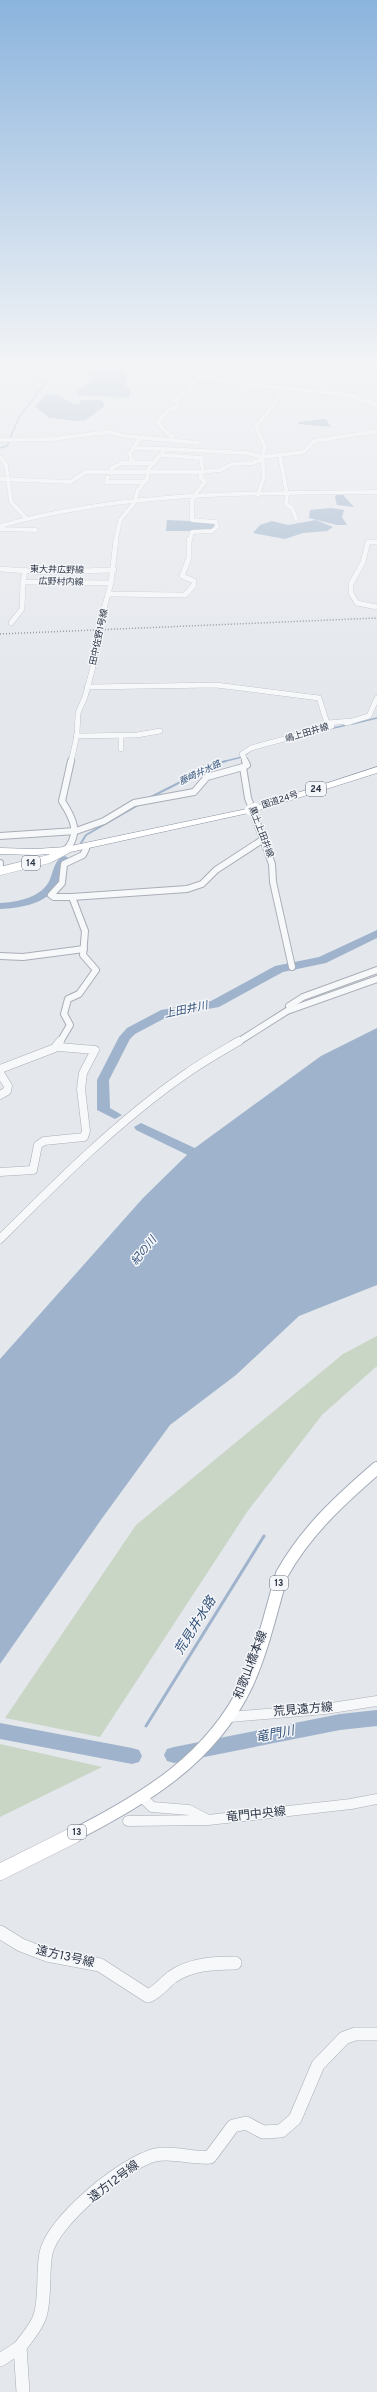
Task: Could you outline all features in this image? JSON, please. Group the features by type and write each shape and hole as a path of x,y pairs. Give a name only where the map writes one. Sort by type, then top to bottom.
{"highway":[{"name":"国道24号","path":"0,855 64,852 86,849 252,809 377,770"},
{"name":"国道24号","path":"0,851 64,852 181,826"}],"main road":[{"name":"14","path":"0,871 64,852"},
{"name":"和歌山橋本線","path":"0,1872 159,1786 210,1742 226,1720 243,1692 253,1667 282,1574 290,1557 316,1523 377,1468"}],"street":[{"path":"7,476 11,502 26,518"},
{"path":"0,479 70,482 79,476"},
{"path":"109,476 106,482 145,482"},
{"name":"田中佐野1号線","path":"76,831 76,824 62,801 76,736 78,713 94,667 99,627 109,594 114,570 118,526 120,520 135,501 138,490 145,482 147,476"},
{"path":"109,594 181,596 190,590 194,585 194,581 182,576 189,562 191,543 190,538 192,532 212,531 217,527 216,522 192,520 192,500 205,482 201,478 201,476"},
{"path":"258,495 264,476"},
{"path":"284,476 287,494 286,504 292,508 296,519"},
{"path":"0,528 26,518 83,506 135,501 194,496 377,492"},
{"path":"0,528 36,528 36,536"},
{"path":"377,542 368,542 363,562 352,579 351,589 351,593 357,600 357,603 377,607"},
{"name":"東大井広野線","path":"0,569 42,572 114,570"},
{"name":"広野村内線","path":"25,570 23,582 111,583"},
{"path":"11,623 22,610 25,596 24,588 22,586 23,582"},
{"path":"91,583 91,590"},
{"path":"87,687 216,685 282,692 319,698 327,724 351,721"},
{"name":"嶋上田井線","path":"243,767 247,766 244,756 254,747 369,716 377,698"},
{"path":"76,736 122,736 160,732"},
{"path":"121,749 122,736"},
{"path":"0,836 23,833 76,831 104,821 134,803 194,792 207,777 243,767"},
{"name":"黒土上田井線","path":"243,767 245,788 262,840 270,852 275,878 273,882 291,965"},
{"path":"64,852 70,846 76,831"},
{"path":"86,849 83,855 64,864 62,883 51,895 54,897 72,897 187,889 202,884 216,870 262,840"},
{"path":"0,1069 45,1052 57,1045 69,1029 70,1025 64,1014 68,999 79,994 96,970 83,956 86,925 72,897"},
{"path":"0,956 23,957 84,949"},
{"path":"287,1011 290,1006 304,997 377,970"},
{"path":"0,1239 52,1187 118,1127 187,1073 287,1011 377,979"},
{"path":"0,1172 33,1170 38,1145 44,1141 84,1137 86,1131 81,1089 83,1073 95,1050 59,1047 57,1045"},
{"path":"0,1073 8,1086 7,1090 0,1095"},
{"name":"荒見遠方線","path":"226,1720 325,1709 377,1701"},
{"path":"142,1796 152,1807 189,1810 208,1820"},
{"name":"竜門中央線","path":"128,1821 208,1820 351,1804 377,1799"},
{"name":"遠方13号線","path":"0,1932 21,1945 47,1955 100,1965 148,1996 154,1994 180,1972 195,1965 234,1963"},
{"name":"遠方12号線","path":"20,2347 40,2316 49,2242 56,2231 91,2197 121,2173 146,2158 163,2153 196,2158 210,2157 233,2126 237,2124 246,2123 263,2132 280,2132 296,2119 318,2065 344,2038 356,2034 377,2034"},
{"path":"0,2360 20,2347 23,2392"}],"green space":[{"path":"377,1336 377,1366 322,1415 247,1512 100,1737 5,1718 136,1525 343,1354"},
{"path":"0,1744 102,1767 0,1817"}],"water":[{"path":"336,495 343,495 354,507 337,505 335,498"},
{"path":"331,508 344,510 342,517 347,525 337,525 309,518 310,510"},
{"path":"167,520 215,522 216,528 209,531 166,531"},
{"path":"316,520 333,527 327,531 303,533 285,539 253,533 260,525 272,521 288,525"},
{"name":"紀の川","path":"377,1028 377,1285 299,1316 236,1375 170,1425 103,1517 0,1664 0,1359 143,1198 192,1150 321,1056"}],"waterway":[{"name":"藤崎井水路","path":"352,724 377,718"},
{"name":"藤崎井水路","path":"329,729 347,725"},
{"name":"藤崎井水路","path":"226,761 242,757 249,752"},
{"name":"藤崎井水路","path":"149,798 216,764 226,761"},
{"name":"藤崎井水路","path":"222,762 226,761"},
{"name":"藤崎井水路","path":"81,843 86,835 140,804"},
{"name":"藤崎井水路","path":"0,906 15,905 31,901 46,893 55,881 59,867 65,859"},
{"name":"上田井川","path":"115,1115 104,1110 103,1080 125,1037 131,1031 165,1013 215,1004 252,982 279,969 322,960 363,942 377,933"},
{"name":"上田井川","path":"141,1127 207,1159"},
{"name":"荒見井水路","path":"146,1726 264,1536"},
{"name":"竜門川","path":"174,1755 340,1722 377,1718"},
{"name":"竜門川","path":"0,1731 132,1756"}],"railway":[{"path":"0,634 377,618"}]}
